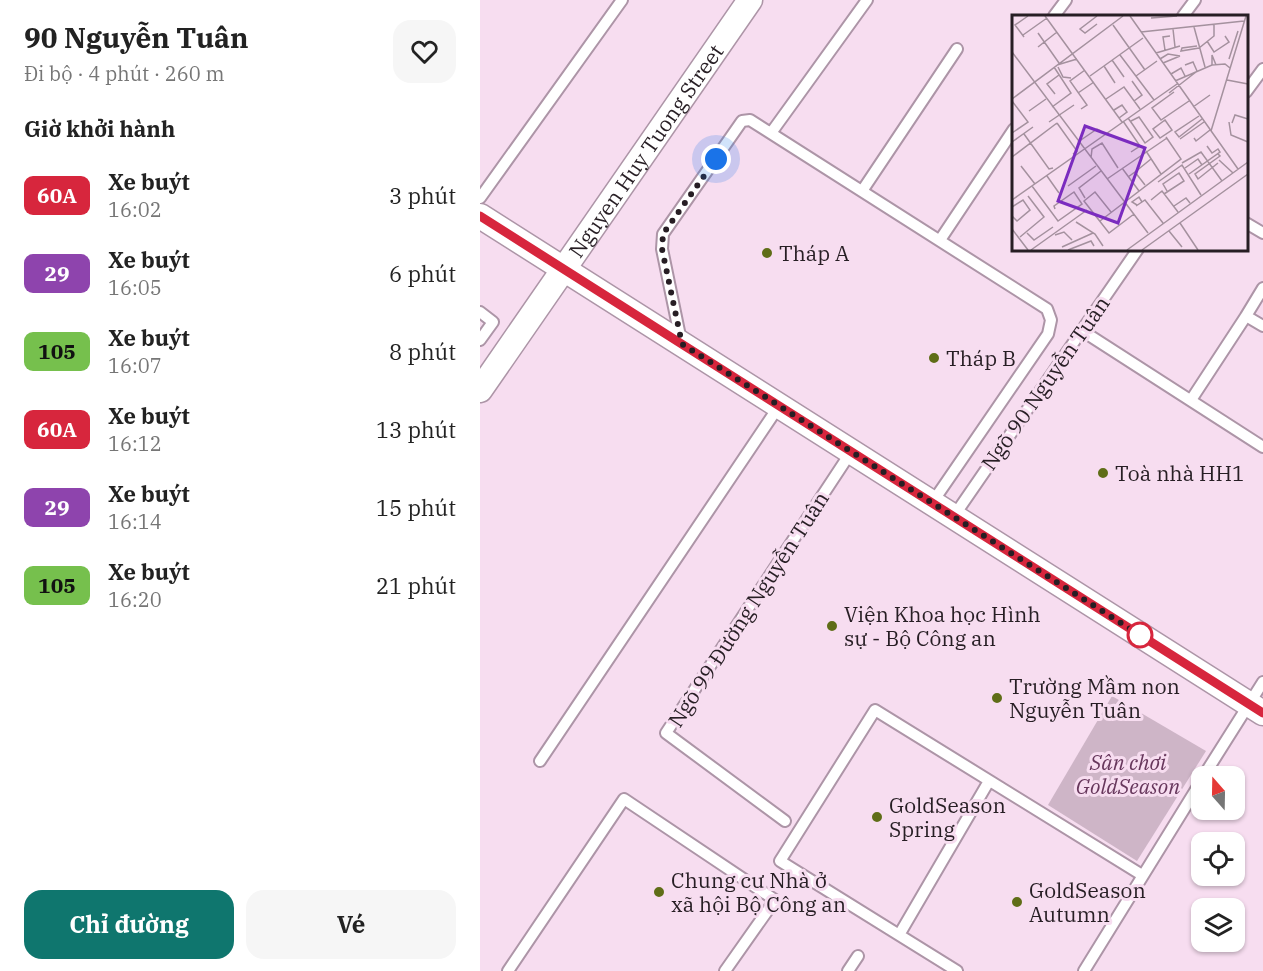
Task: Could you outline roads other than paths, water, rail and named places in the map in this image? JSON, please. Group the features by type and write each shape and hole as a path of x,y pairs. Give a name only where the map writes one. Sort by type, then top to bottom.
{"street":[{"name":"Nguyen Huy Tuong Street","path":"480,390 750,0"},
{"path":"480,216 1256,709"}],"lane":[{"path":"480,198 622,0"},
{"path":"771,133 867,0"},
{"path":"1055,15 1066,0"},
{"path":"1183,15 1196,0"},
{"path":"862,191 957,49"},
{"path":"1248,89 1263,69"},
{"path":"682,344 662,249 663,234 742,121 750,120 1047,309 1051,320 1048,334 932,503"},
{"path":"940,240 1012,132"},
{"path":"1248,224 1263,233"},
{"name":"Ngõ 90 Nguyễn Tuân","path":"953,517 1137,250"},
{"path":"1191,400 1263,288"},
{"path":"480,312 493,322 480,340"},
{"path":"1246,316 1263,326"},
{"path":"1081,330 1263,447"},
{"path":"540,761 779,406"},
{"name":"Ngõ 99 Đường Nguyễn Tuân","path":"785,820 666,733 851,452"},
{"path":"1212,766 1256,709 1263,682"},
{"path":"957,971 780,861 875,710 1142,875"},
{"path":"899,935 989,781"},
{"path":"1084,971 1191,797"},
{"path":"508,971 624,799 775,900 725,971"},
{"path":"848,971 858,956"}],"place":[{"name":"Tháp A","path":"767,253"},
{"name":"Tháp B","path":"934,358"},
{"name":"Toà nhà HH1","path":"1103,473"},
{"name":"Viện Khoa học Hình sự - Bộ Công an","path":"832,626"},
{"name":"Trường Mầm non Nguyễn Tuân","path":"997,698"},
{"name":"GoldSeason Spring","path":"877,817"},
{"name":"Chung cư Nhà ở xã hội Bộ Công an","path":"659,892"},
{"name":"GoldSeason Autumn","path":"1017,902"}],"park label":[{"name":"Sân chơi GoldSeason","path":"1128,774"}]}
